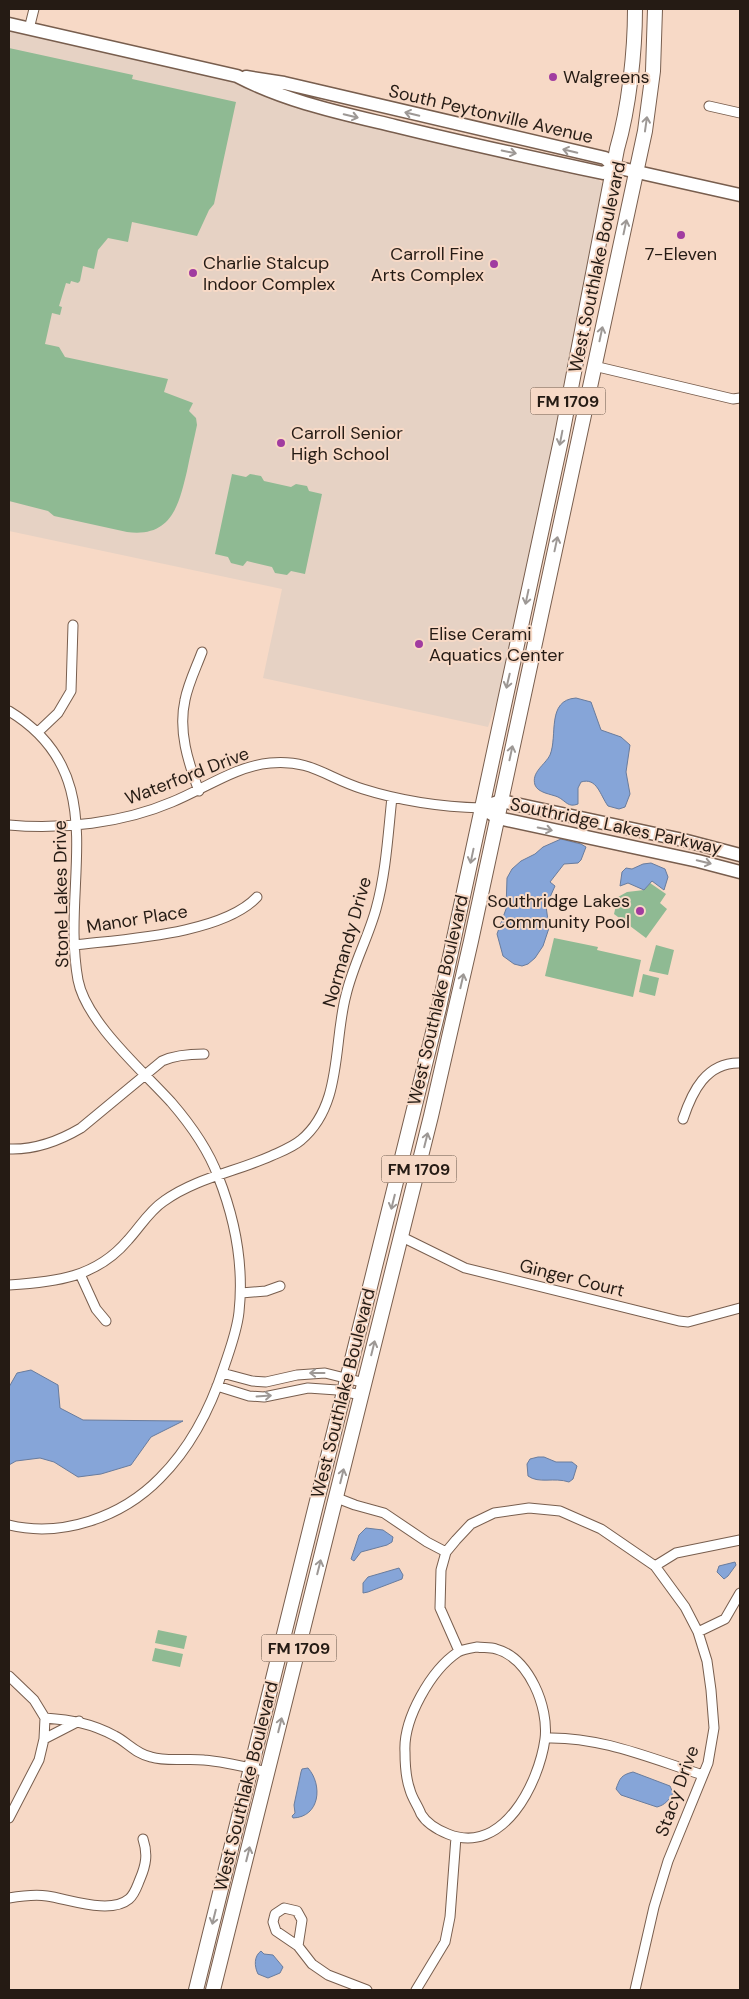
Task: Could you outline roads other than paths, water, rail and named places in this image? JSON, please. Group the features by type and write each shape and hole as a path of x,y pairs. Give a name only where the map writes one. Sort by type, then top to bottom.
{"main road":[{"name":"West Southlake Boulevard","path":"196,1990 435,1026 561,440 590,285 623,130 631,70 635,9"},
{"name":"West Southlake Boulevard","path":"213,1990 432,1116 498,818 645,131 653,71 655,9"}],"street":[{"path":"29,29 34,9"},
{"name":"South Peytonville Avenue","path":"9,24 237,76 284,83 605,158 615,167 603,173 303,104 263,89 237,76"},
{"path":"709,106 740,113"},
{"path":"472,144 476,129"},
{"path":"615,167 740,195"},
{"path":"594,366 737,399 740,398"},
{"path":"38,732 58,713 71,691 73,625"},
{"path":"199,791 189,765 184,743 182,713 185,698 202,652"},
{"name":"Stone Lakes Drive","path":"9,711 38,732 54,752 68,779 77,824 74,945 78,982 82,993 99,1023 192,1127 218,1175 236,1231 239,1252 240,1293 239,1316 222,1373 203,1418 172,1464 149,1488 103,1516 86,1522 60,1528 37,1529 9,1524"},
{"name":"Waterford Drive","path":"9,825 47,827 133,816 199,791 253,766 284,762 308,765 361,789 392,797 447,806 482,808"},
{"name":"Normandy Drive","path":"9,1285 44,1283 80,1274 107,1261 162,1202 194,1183 255,1163 289,1148 301,1140 313,1128 326,1105 332,1086 345,996 376,908 383,872 392,797"},
{"name":"Southridge Lakes Parkway","path":"482,808 501,801 683,840 740,855"},
{"name":"Southridge Lakes Parkway","path":"482,808 498,818 698,861 740,872"},
{"name":"Manor Place","path":"74,945 168,934 240,912 258,897"},
{"path":"9,1149 23,1149 50,1143 69,1135 81,1128 162,1061 170,1057 204,1054"},
{"path":"683,1119 692,1095 701,1080 724,1065 740,1063"},
{"name":"Ginger Court","path":"402,1238 464,1268 679,1321 688,1322 740,1308"},
{"path":"80,1274 96,1309 106,1321"},
{"path":"240,1293 266,1291 280,1286"},
{"path":"222,1373 259,1382 311,1373 325,1373 347,1385 363,1389"},
{"path":"217,1386 249,1396 264,1397 308,1388 347,1385 363,1389"},
{"path":"337,1498 355,1506 384,1512 427,1542 446,1552"},
{"name":"Stacy Drive","path":"459,1651 440,1608 441,1570 446,1552 471,1524 494,1513 529,1508 560,1511 601,1528 655,1566 685,1607 698,1632 707,1661 712,1690 714,1728 708,1763 668,1861 654,1907 635,1990"},
{"path":"655,1566 676,1553 740,1540"},
{"path":"698,1632 725,1619 740,1593"},
{"path":"477,1647 496,1649 512,1657 526,1671 536,1688 543,1714 545,1738 534,1780 517,1811 496,1829 477,1837 456,1837 436,1829 423,1817 410,1789 405,1750 410,1719 427,1684 459,1651 477,1647"},
{"path":"9,1676 34,1700 45,1718 40,1760 9,1818"},
{"path":"45,1718 79,1721 116,1736 139,1753 152,1758 203,1760 268,1772"},
{"path":"44,1739 79,1721"},
{"path":"545,1738 562,1737 604,1744 703,1775"},
{"path":"416,1990 445,1942 450,1917 456,1837"},
{"path":"9,1898 45,1896 98,1906 108,1906 124,1902 134,1893 144,1870 147,1855 142,1839"},
{"path":"298,1946 312,1964 328,1975 367,1990"}],"water":[{"path":"576,698 591,702 601,730 621,737 630,745 626,772 630,794 625,807 619,809 608,806 598,788 591,782 581,782 578,788 578,804 575,805 569,805 558,797 542,792 535,785 534,780 537,772 550,755 555,720 560,705 567,700"},
{"path":"561,839 586,847 578,863 564,864 550,882 555,886 546,906 549,928 543,946 535,958 528,964 522,966 514,964 503,956 497,934 506,909 507,878 512,869 521,861 535,854 543,847"},
{"path":"651,863 665,869 668,877 664,890 652,881 644,890 628,883 620,886 622,872 626,868 632,869"},
{"path":"31,1370 58,1385 60,1408 83,1420 183,1421 151,1437 131,1465 101,1474 78,1477 54,1462 40,1458 16,1461 9,1465 9,1387 17,1373"},
{"path":"544,1457 556,1462 572,1462 577,1466 573,1479 569,1482 537,1480 528,1476 527,1464 530,1459"},
{"path":"366,1528 383,1530 393,1537 392,1542 361,1552 354,1561 351,1559 359,1535"},
{"path":"735,1562 736,1565 724,1579 717,1572 719,1566"},
{"path":"399,1568 403,1575 402,1579 363,1593 363,1583 368,1577"},
{"path":"308,1768 316,1783 317,1791 314,1806 302,1816 293,1818 301,1772 302,1769"},
{"path":"633,1772 670,1786 673,1793 670,1798 657,1807 621,1795 616,1789 620,1780 626,1774"},
{"path":"261,1951 264,1954 273,1955 283,1967 280,1973 268,1978 258,1974 255,1961"}],"place":[{"name":"Walgreens","path":"553,77"},
{"name":"7-Eleven","path":"681,235"},
{"name":"Carroll Fine Arts Complex","path":"494,264"},
{"name":"Charlie Stalcup Indoor Complex","path":"193,273"},
{"name":"Carroll Senior High School","path":"281,443"},
{"name":"Elise Cerami Aquatics Center","path":"419,644"},
{"name":"Southridge Lakes Community Pool","path":"640,911"}]}
